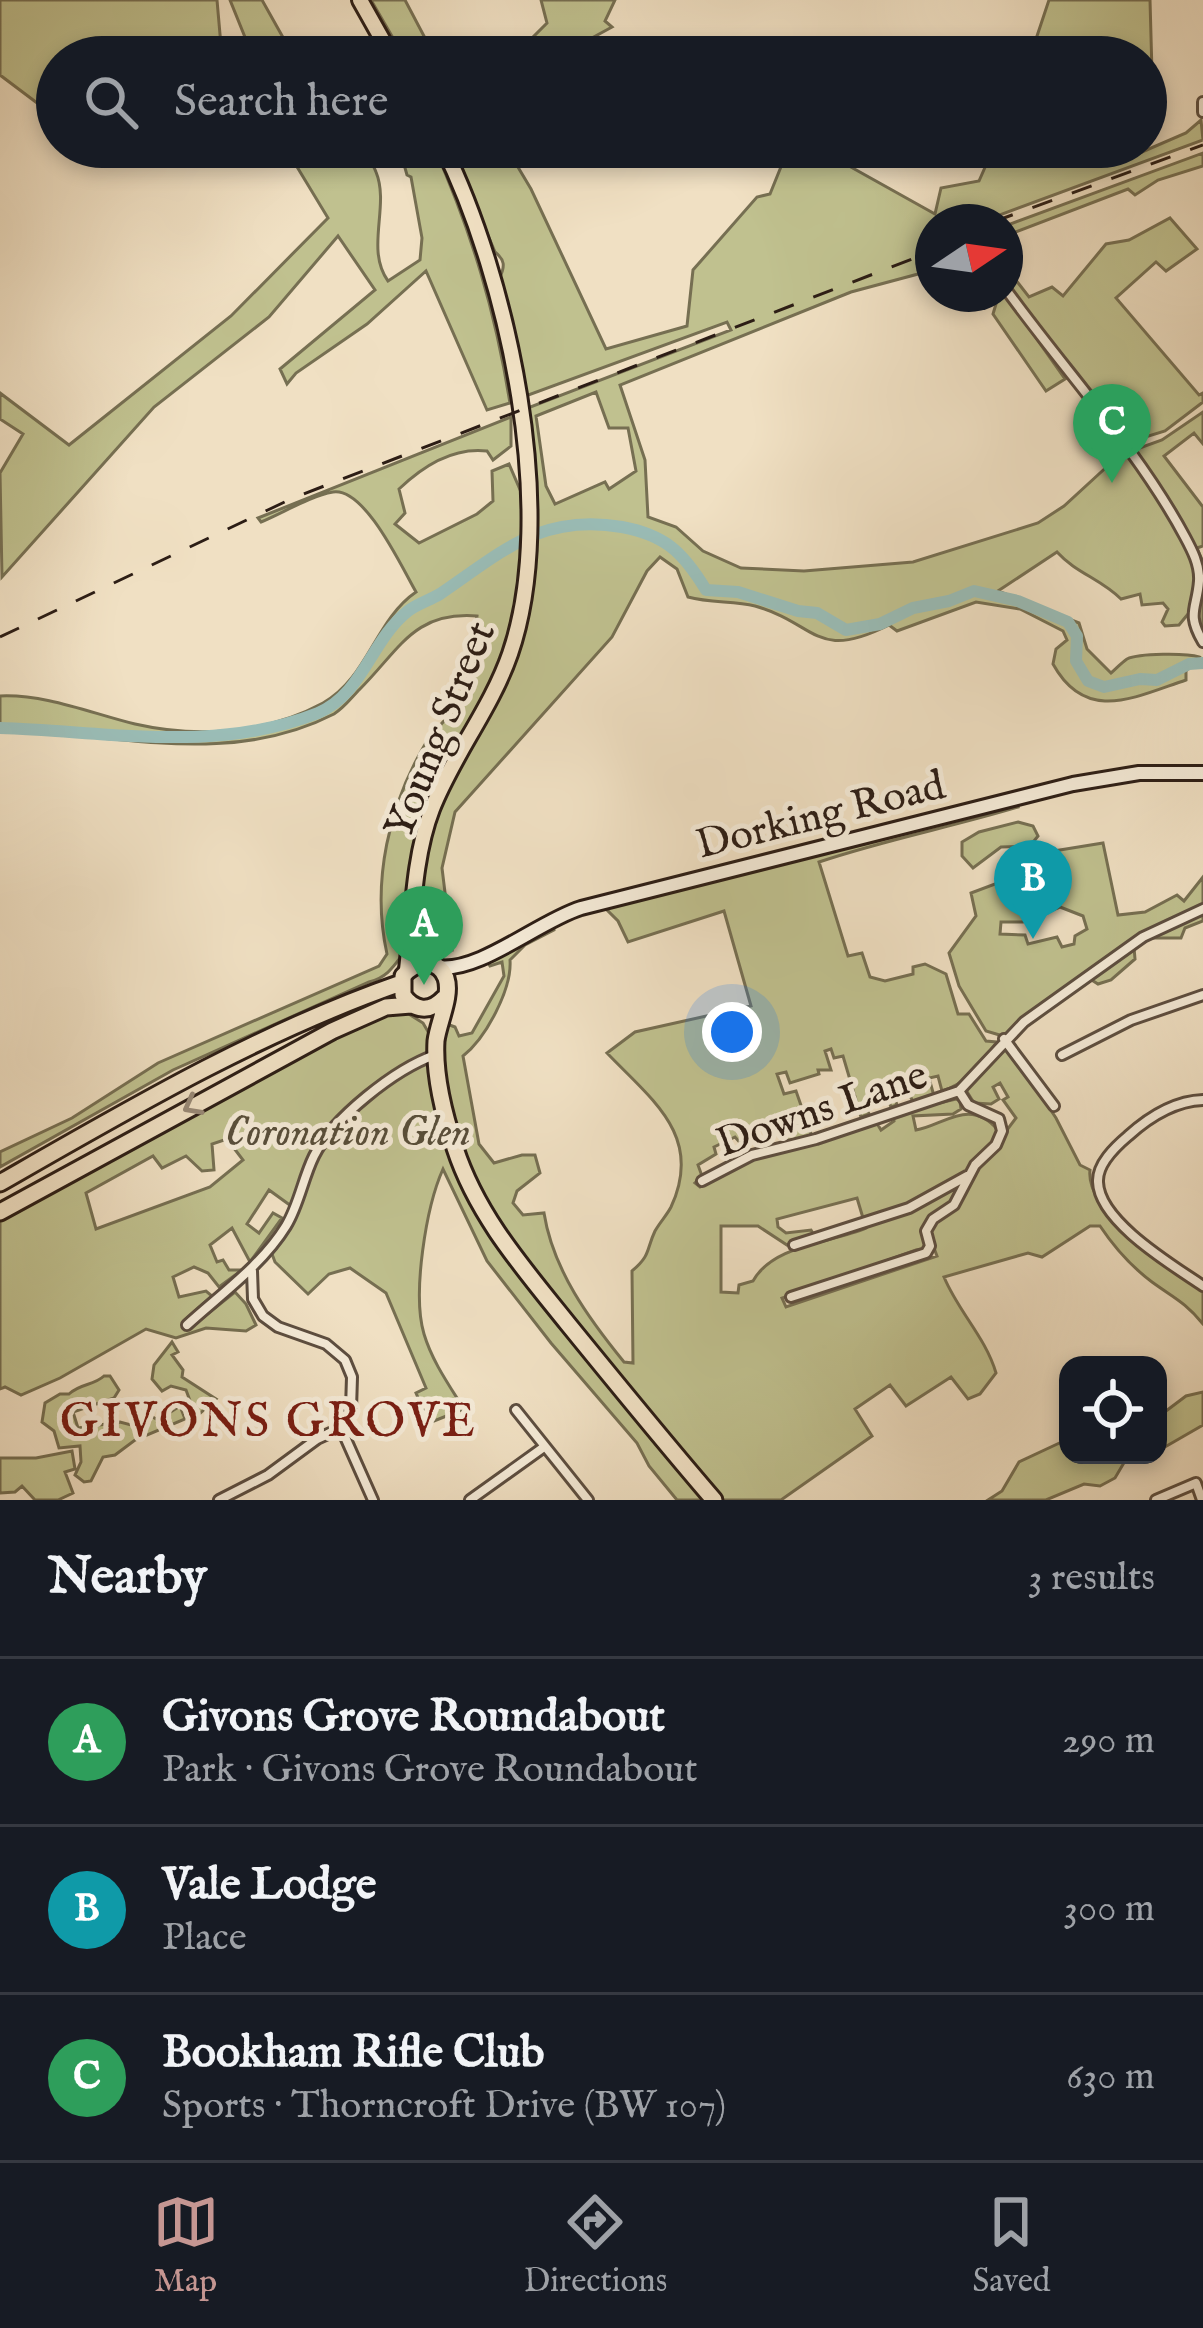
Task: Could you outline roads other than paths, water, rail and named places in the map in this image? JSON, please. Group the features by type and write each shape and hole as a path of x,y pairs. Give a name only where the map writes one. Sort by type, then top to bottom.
{"highway":[{"path":"0,1183 190,1076 433,965 446,992 436,1046"},
{"path":"404,976 403,995 436,1046 450,1133 480,1206 552,1304 714,1500"},
{"path":"0,1212 332,1031 386,1007 435,1006 446,992"}],"main road":[{"path":"360,0 380,36"},
{"name":"Young Street","path":"404,976 426,825 506,665 527,576 519,398 502,309 478,229 451,168"},
{"name":"Dorking Road","path":"446,992 466,964 581,908 1073,784 1138,773 1203,772"},
{"name":"Young Street","path":"415,917 433,965"},
{"name":"Dorking Road","path":"433,965 466,964"}],"street":[{"path":"1203,102 1203,112"},
{"path":"1023,311 1158,487 1184,534 1198,565 1192,615 1203,642"},
{"name":"Downs Lane","path":"702,1181 752,1155 816,1139 959,1091 1004,1039 1143,937 1203,909"},
{"path":"1062,1054 1131,1020 1203,995"},
{"path":"1004,1039 1054,1106"},
{"path":"187,1325 252,1269 286,1225 329,1132 436,1046"},
{"name":"Downs Lane","path":"791,1297 926,1253 930,1246 926,1232 933,1219 954,1205 1002,1131 999,1119 968,1105 959,1091"},
{"path":"1203,1100 1176,1106 1142,1124 1110,1154 1098,1183 1105,1202 1140,1243 1203,1286"},
{"name":"Downs Lane","path":"794,1245 909,1208 969,1176"},
{"path":"219,1500 341,1428 351,1409 350,1368 326,1344 278,1327 262,1316 250,1288 252,1269"},
{"path":"516,1410 588,1500"},
{"path":"341,1428 374,1500"},
{"path":"470,1500 544,1448"},
{"path":"1156,1500 1193,1483 1199,1485 1202,1500"}],"waterway":[{"path":"0,728 200,737 279,726 318,713 346,693 395,623 412,609 524,540 545,531 593,524 637,530 661,540 681,555 706,590 738,592 817,613 846,630 880,624 913,608 974,591 1018,601 1068,622 1077,636 1076,661 1088,681 1104,687 1157,680 1189,664 1203,663"}],"railway":[{"path":"1167,158 1203,145"},
{"path":"1023,211 1140,168"},
{"path":"0,637 293,498 915,258"}],"place":[{"name":"Bookham Rifle Club","path":"1112,483"},
{"name":"Vale Lodge","path":"1033,939"},
{"name":"Givons Grove Roundabout","path":"424,985"}],"district":[{"name":"GIVONS GROVE","path":"269,1419"}],"park label":[{"name":"Coronation Glen","path":"348,1130"}]}
